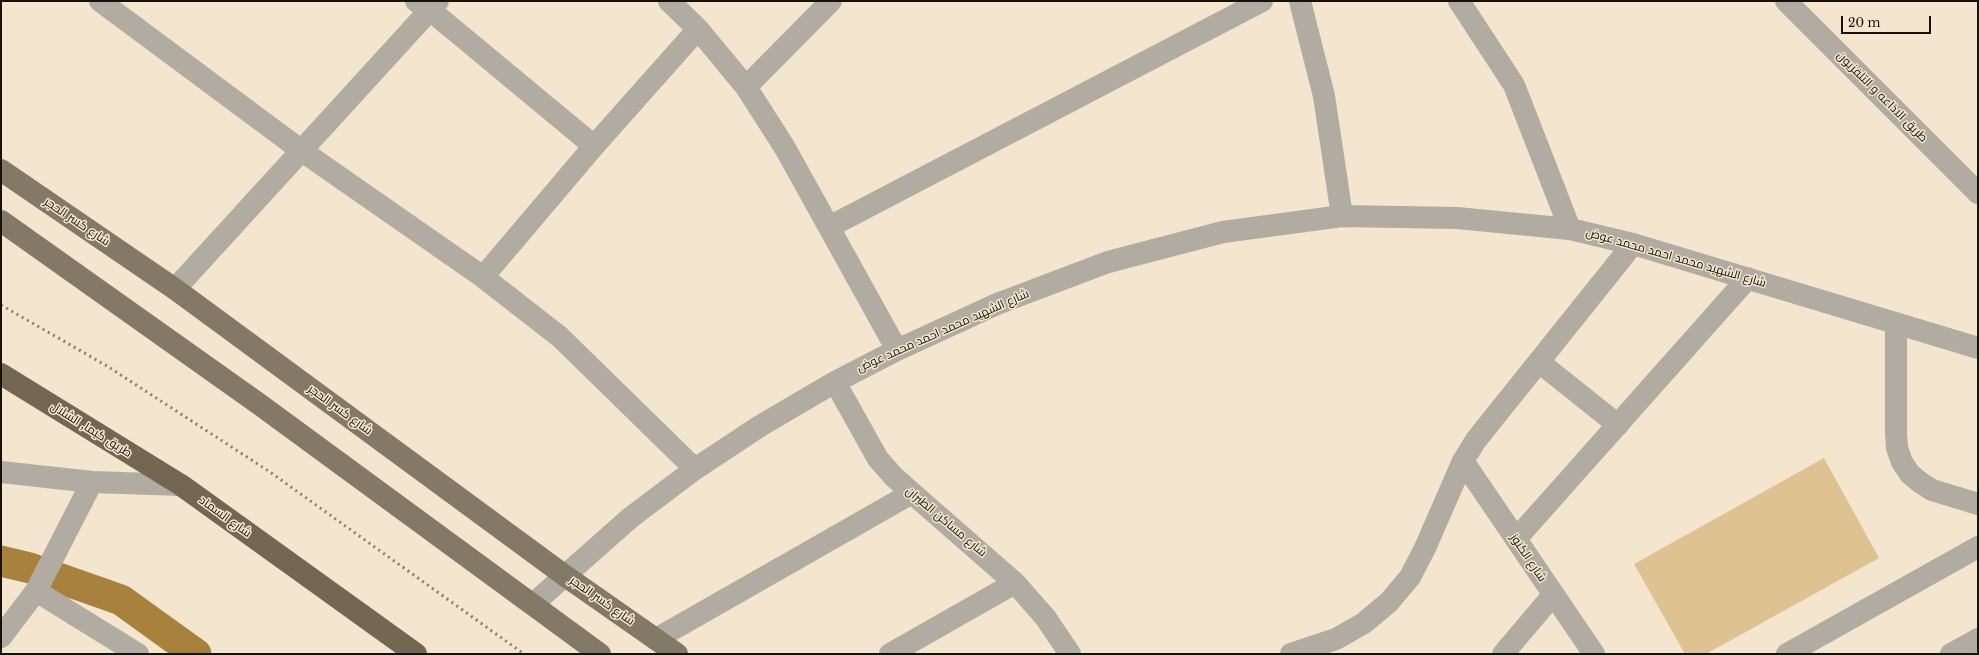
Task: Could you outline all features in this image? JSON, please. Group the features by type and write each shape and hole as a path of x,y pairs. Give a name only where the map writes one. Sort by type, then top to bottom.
{"highway":[{"name":"طريق كيما, الشلال","path":"1,374 181,485"},
{"name":"شارع السماد","path":"181,485 416,654"}],"main road":[{"name":"شارع كسر الحجر","path":"1,170 175,289 564,575 677,654"},
{"path":"1,221 259,404 600,654"}],"street":[{"path":"100,1 302,151 483,278 560,338 695,470"},
{"path":"669,1 698,29 746,86 785,148 897,350"},
{"path":"746,86 832,1"},
{"path":"829,227 1262,1"},
{"path":"1300,1 1324,96 1342,216"},
{"path":"1459,1 1514,85 1570,229"},
{"name":"طريق الاذاعه و التلفزيون","path":"1786,1 1978,193"},
{"path":"175,289 302,151 428,4 594,146"},
{"path":"483,278 594,146 698,29"},
{"name":"شارع الشهيد محمد احمد محمد عوض","path":"533,604 630,518 695,470 760,426 835,382 897,350 997,304 1108,262 1223,232 1342,216 1457,218 1570,229 1633,244 1978,348"},
{"path":"1302,653 1336,639 1364,623 1389,602 1410,577 1463,462 1476,440 1633,244"},
{"path":"1516,539 1748,278"},
{"path":"1896,323 1896,434 1897,448 1902,462 1910,474 1920,483 1932,490 1978,504"},
{"path":"1539,362 1618,425"},
{"name":"شارع مساكن الطيران","path":"835,382 878,459 894,477 1015,583 1045,617 1070,654"},
{"name":"شارع الكنوز","path":"1463,462 1594,654"},
{"path":"1,472 92,482 181,485"},
{"path":"1,636 36,591 92,482"},
{"path":"656,639 912,493"},
{"path":"1787,654 1815,647 1978,547"},
{"path":"890,654 1015,583"},
{"path":"36,591 116,646 138,654"},
{"path":"1503,654 1553,595"},
{"path":"1951,654 1978,639"}],"shaded area":[{"path":"1824,458 1879,558 1706,654 1685,654 1634,564"}],"waterway":[{"path":"1,561 30,568 121,600 196,654"}],"railway":[{"path":"1,305 107,366 270,472 524,654"}]}
